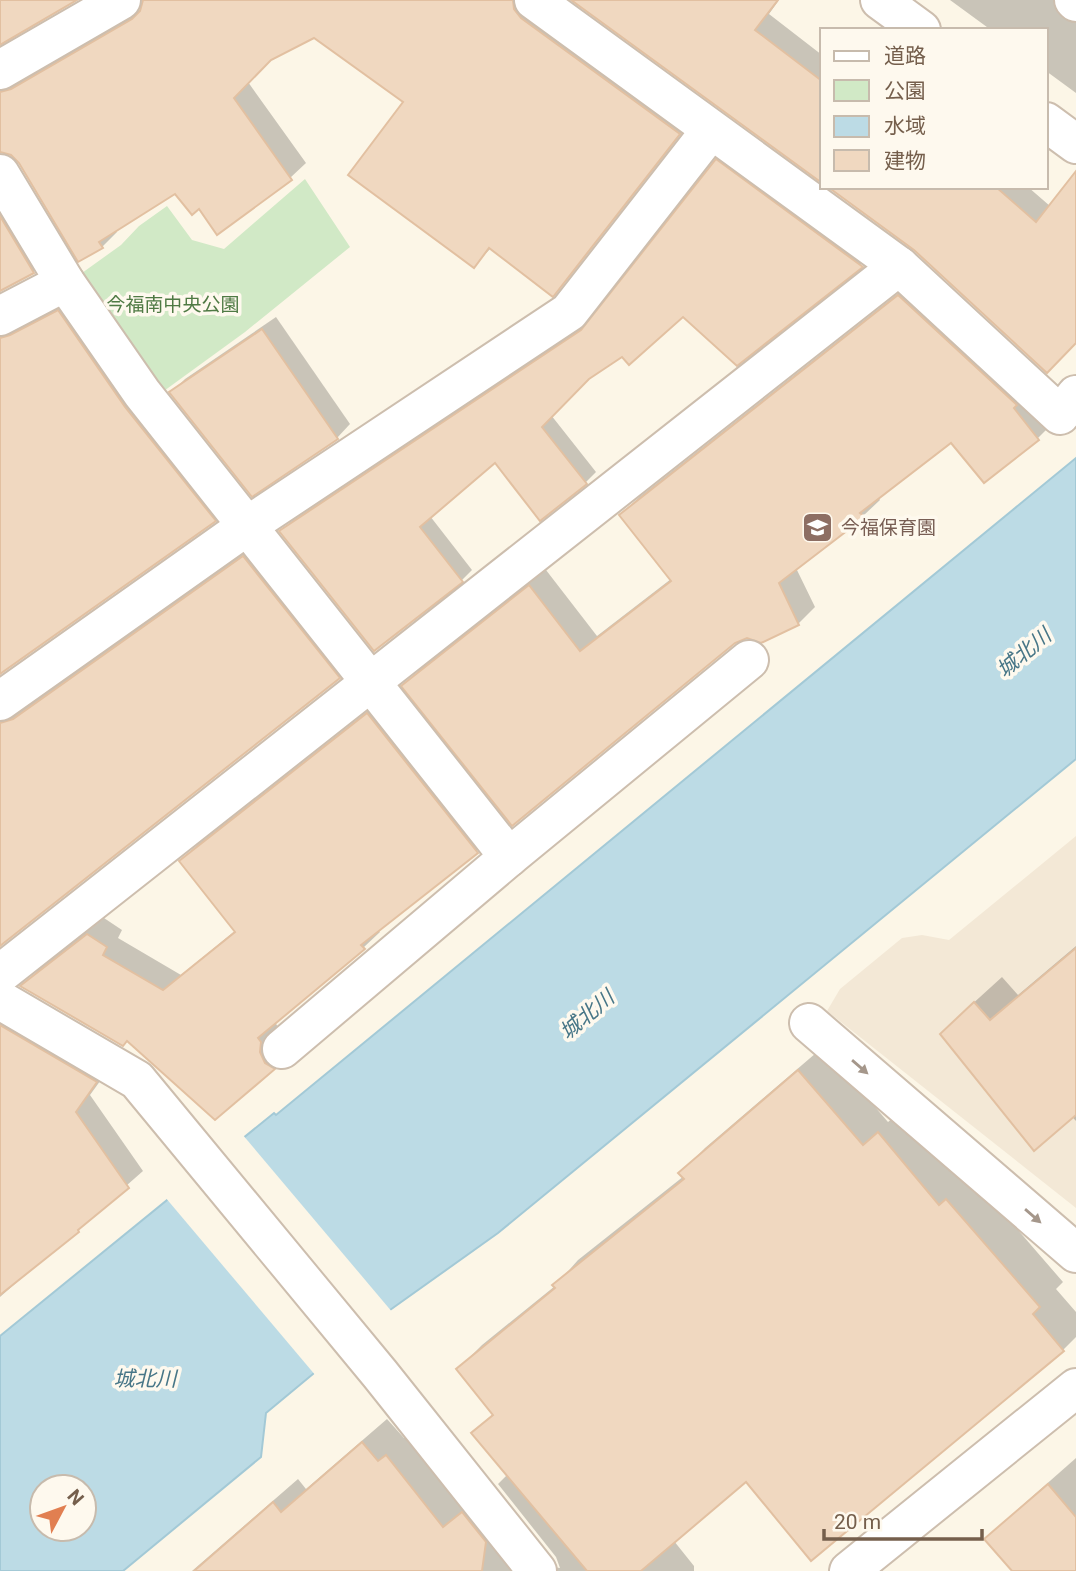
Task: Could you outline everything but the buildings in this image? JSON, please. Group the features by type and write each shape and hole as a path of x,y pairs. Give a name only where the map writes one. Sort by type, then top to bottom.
{"street":[{"path":"0,69 121,0"},
{"path":"534,0 899,266 1060,415 1076,395"},
{"path":"880,0 918,28"},
{"path":"1048,123 1076,144"},
{"path":"0,701 247,526 569,312 710,130"},
{"path":"0,174 65,282 142,393 509,857"},
{"path":"0,974 899,266"},
{"path":"0,316 65,282"},
{"path":"282,1049 509,857 749,660"},
{"path":"0,1000 137,1080 380,1374 527,1567"},
{"path":"809,1023 1076,1253"},
{"path":"849,1571 1076,1388"}],"shaded area":[{"path":"1076,836 1076,1208 827,1011 840,989 902,938 922,935 949,940"}],"green space":[{"name":"今福南中央公園","path":"305,179 350,247 245,332 157,396 75,278 121,245 139,226 167,206 192,240 224,249"}],"water":[{"name":"城北川","path":"1076,458 1076,759 498,1233 390,1310 266,1413 261,1457 123,1571 0,1571 0,1336 274,1113 276,1115"}],"pier":[{"path":"242,1134 393,1313 316,1376 165,1197"}],"place":[{"name":"今福保育園","path":"818,527"}]}
